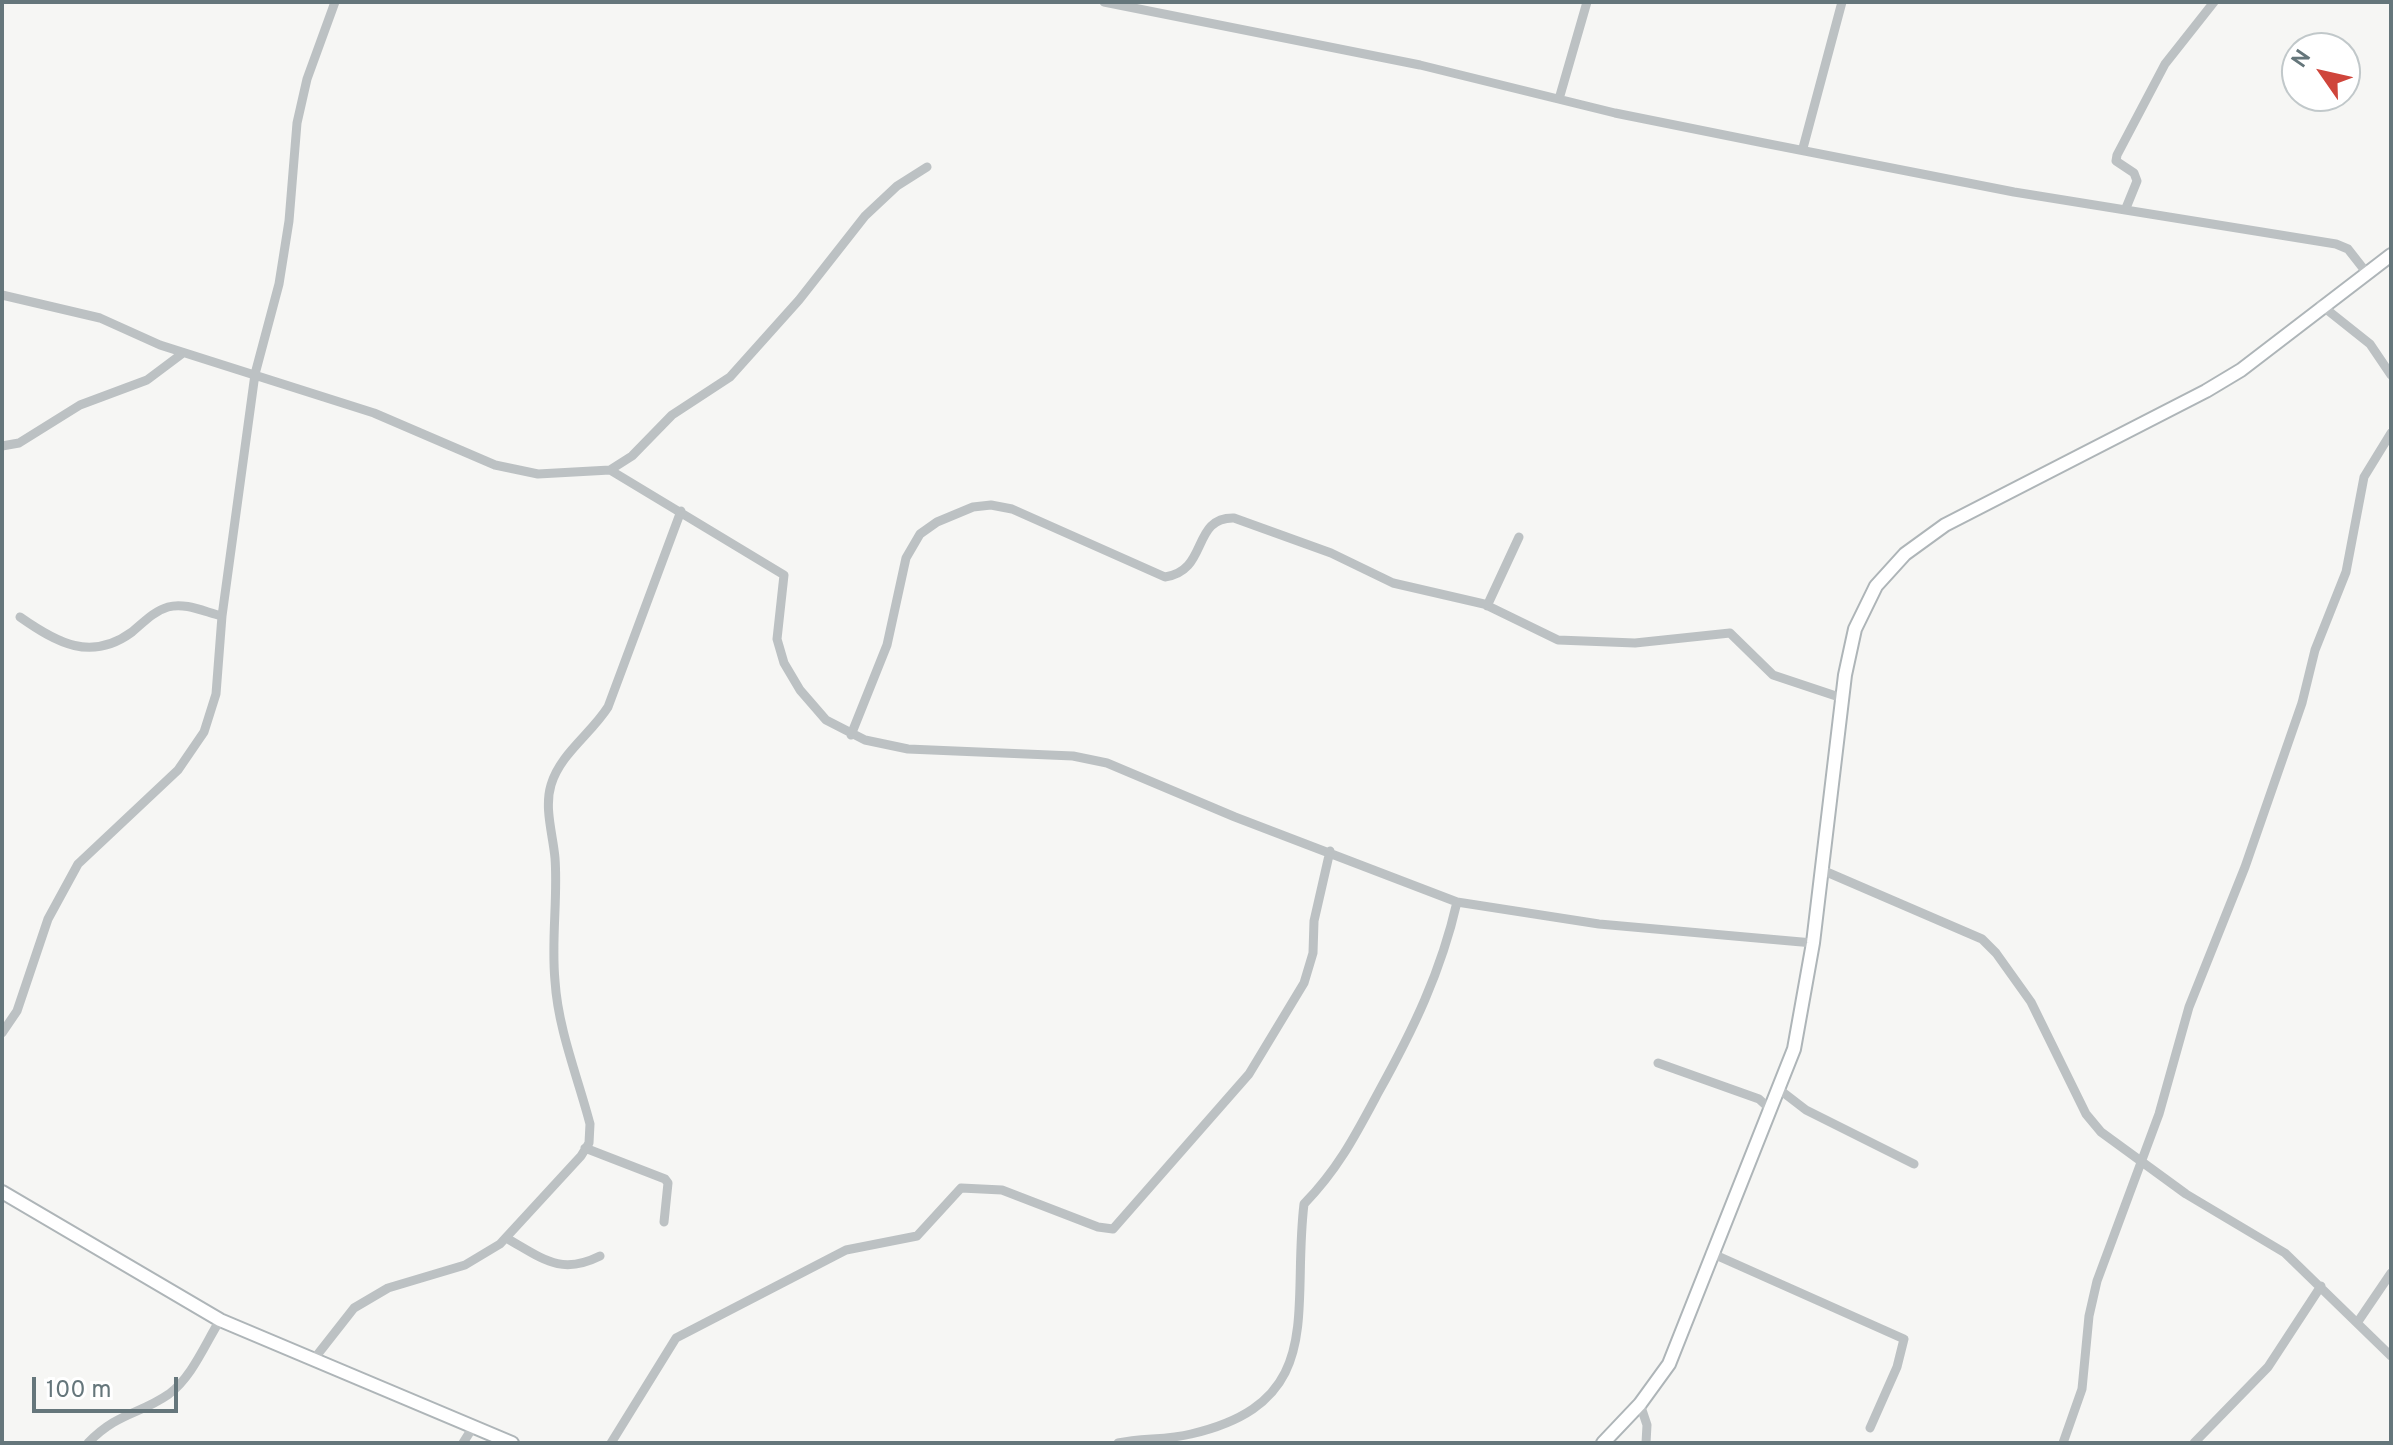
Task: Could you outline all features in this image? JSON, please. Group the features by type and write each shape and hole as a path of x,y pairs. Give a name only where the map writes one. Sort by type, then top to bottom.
{"main road":[{"path":"1603,1443 1640,1404 1669,1364 1794,1049 1813,943 1842,698 1855,629 1876,586 1905,554 1945,525 2241,370 2321,305 2391,255"},
{"path":"2,1192 220,1320 512,1443"}],"street":[{"path":"2,1033 17,1011 48,919 78,864 178,770 204,732 216,694 222,616 255,374 279,284 289,221 297,123 307,79 335,2"},
{"path":"1104,2 1281,40 1389,59 1559,99 2014,192 2336,244 2348,249 2366,272"},
{"path":"1559,99 1587,2"},
{"path":"1803,148 1842,2"},
{"path":"2126,208 2137,181 2134,173 2116,161 2117,155 2165,64 2214,2"},
{"path":"2,295 100,318 183,353 374,413 495,465 538,474 610,470 632,456 672,415 730,377 799,300 865,216 897,186 927,167"},
{"path":"2321,305 2370,344 2391,375"},
{"path":"2,446 19,443 80,405 147,380 183,353"},
{"path":"2063,1443 2082,1389 2089,1316 2097,1281 2166,1092 2189,1007 2245,867 2302,703 2315,650 2346,572 2364,477 2391,433"},
{"path":"610,470 784,575 786,583 777,639 784,663 800,690 826,720 851,735 908,749 1073,756 1107,763 1235,817 1330,851 1407,886 1457,902 1599,924 1755,941 1813,943"},
{"path":"851,735 887,645 912,543 937,522 973,507 991,505 1012,509 1165,577 1185,572 1193,564 1211,526 1225,518 1234,518 1331,553 1393,583 1487,606 1546,635 1574,643 1635,643 1730,633 1773,675 1842,698"},
{"path":"314,1359 354,1308 388,1288 485,1256 506,1238 585,1148 590,1124 558,1008 554,980 555,858 548,804 550,787 558,768 594,729 608,707 681,511"},
{"path":"1487,606 1519,537"},
{"path":"20,617 47,636 85,650 122,639 168,607 183,605 222,616"},
{"path":"611,1443 676,1338 846,1250 917,1236 961,1188 1002,1190 1098,1227 1113,1229 1249,1074 1304,983 1313,953 1314,921 1330,851"},
{"path":"1822,870 1982,939 1996,953 2031,1002 2086,1114 2101,1132 2141,1163 2285,1253 2391,1356"},
{"path":"1118,1443 1212,1429 1261,1403 1289,1371 1296,1348 1304,1204 1333,1174 1418,1023 1448,942 1457,902"},
{"path":"1658,1063 1759,1099 1771,1110"},
{"path":"1780,1090 1806,1110 1914,1164"},
{"path":"585,1148 668,1183 664,1222"},
{"path":"506,1238 560,1265 583,1265 600,1256"},
{"path":"1711,1253 1901,1336 1904,1346 1870,1428"},
{"path":"2357,1323 2391,1273"},
{"path":"2194,1443 2268,1367 2321,1286"},
{"path":"88,1443 117,1418 170,1393 191,1369 220,1320"},
{"path":"1640,1404 1647,1425 1646,1443"},
{"path":"463,1443 473,1427"}]}
